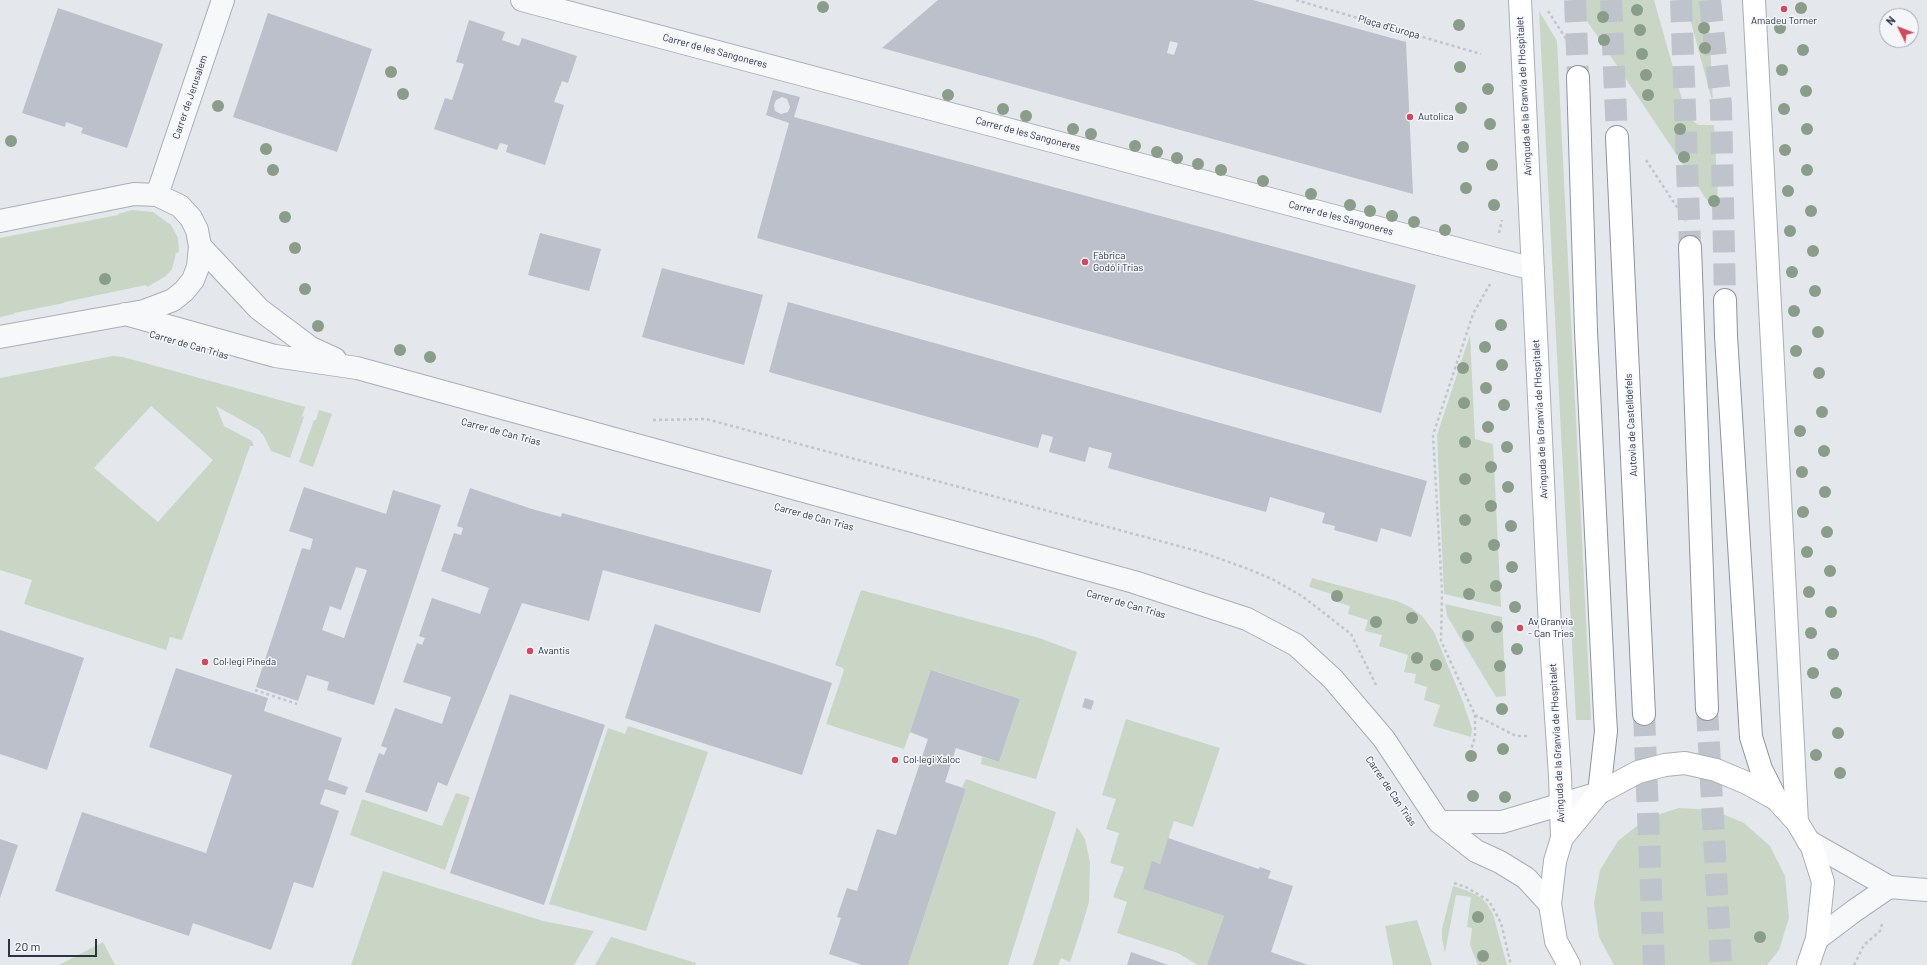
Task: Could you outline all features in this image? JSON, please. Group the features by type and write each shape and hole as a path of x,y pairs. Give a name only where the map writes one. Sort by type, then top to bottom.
{"main road":[{"name":"Avinguda de la Granvia de l'Hospitalet","path":"1520,0 1562,838"},
{"path":"1754,0 1797,822"},
{"path":"1578,77 1587,346 1606,731 1599,793"},
{"name":"Autovia de Castelldefels","path":"1617,136 1644,714"},
{"path":"1690,247 1707,709"},
{"path":"1725,300 1750,731 1761,769 1776,799 1797,822 1812,847 1823,882 1817,939 1808,965"},
{"path":"1569,965 1556,941 1550,904 1555,861 1562,838 1599,793 1638,772 1665,765 1685,763 1716,770 1747,783 1776,799"}],"street":[{"name":"Carrer de Jerusalem","path":"157,195 223,0"},
{"name":"Carrer de les Sangoneres","path":"522,0 1533,269"},
{"path":"0,221 134,194 157,195 180,206 191,218 197,230 200,246 198,267 193,280 184,291 173,300 144,310 0,337"},
{"name":"Carrer de Can Trias","path":"200,246 258,309 311,348 357,368"},
{"name":"Carrer de Can Trias","path":"125,314 275,356 357,368 1134,582 1247,619 1296,645 1333,679 1384,739 1439,822 1476,851 1500,862 1526,878 1550,904"},
{"path":"1439,822 1502,822 1538,812 1560,803 1599,793"},
{"path":"1808,841 1889,888 1927,890"},
{"path":"1817,939 1854,911 1889,888"}],"path":[{"name":"Plaça d'Europa","path":"1296,0 1481,54"},
{"path":"1468,759 1475,737 1475,715 1441,641 1442,591 1434,435 1473,314 1494,279"},
{"path":"255,690 297,704"},
{"path":"1475,715 1516,736 1530,736"},
{"path":"1454,883 1466,887 1489,901 1501,923 1511,965"},
{"path":"1854,965 1864,945 1880,931 1883,922"}],"green space":[{"path":"1573,0 1654,0 1685,110 1690,118 1698,125 1714,125 1719,218"},
{"path":"1685,0 1708,0 1713,104"},
{"path":"1539,11 1557,41 1591,720 1576,720"},
{"path":"132,210 153,212 171,225 178,238 179,252 176,253 172,269 166,276 147,287 146,285 0,317 0,238 118,215"},
{"path":"1470,335 1475,439 1493,444 1501,607 1444,594 1437,435"},
{"path":"113,356 123,357 305,407 302,416 304,417 290,458 271,451 264,436 259,430 216,406 224,426 252,441 254,446 250,446 182,640 170,637 166,650 24,604 32,580 0,570 0,378","holes":["151,406 213,460 158,522 94,468"]},
{"path":"319,410 332,414 313,467 299,462"},
{"path":"1312,578 1397,601 1410,607 1422,616 1434,632 1463,702 1472,729 1471,737 1433,726 1440,705 1424,700 1427,687 1414,683 1416,674 1404,672 1408,655 1379,646 1382,635 1365,631 1368,620 1348,614 1350,606 1331,600 1332,594 1309,587"},
{"path":"861,590 1039,638 1077,652 1036,779 981,764 982,757 999,762 1020,699 932,670 904,749 826,724 844,670 843,668 835,665"},
{"path":"1445,604 1502,617 1506,696 1496,697 1447,616"},
{"path":"1126,719 1220,748 1193,827 1174,821 1160,864 1152,862 1143,889 1224,916 1207,965 1198,965 1178,953 1117,933 1127,902 1113,897 1124,867 1110,863 1119,833 1106,829 1116,799 1102,795"},
{"path":"628,726 708,752 646,931 549,904 608,728 625,734"},
{"path":"966,779 1056,812 1008,965 908,965 966,789 962,787"},
{"path":"456,793 470,797 445,870 350,835 362,799 442,826"},
{"path":"1679,808 1713,810 1744,823 1770,846 1785,876 1789,918 1779,950 1767,965 1614,965 1599,937 1594,903 1600,870 1618,841 1647,818"},
{"path":"1077,827 1085,839 1090,862 1089,902 1081,929 1070,962 1061,958 1058,965 1033,965"},
{"path":"383,871 543,921 594,931 574,965 351,965"},
{"path":"1453,886 1482,898 1487,904 1493,914 1507,965 1478,965 1470,945 1472,928 1467,927 1471,897 1456,895 1445,953 1442,939 1442,929"},
{"path":"1417,920 1432,965 1393,965 1385,926"},
{"path":"611,937 696,963 695,965 595,965"},
{"path":"103,942 115,965 59,965"}],"building":[{"path":"938,0 1253,0 1406,42 1413,194 882,48","holes":["1170,41 1178,43 1174,55 1167,53"]},
{"path":"58,8 163,44 127,148 81,133 83,128 66,122 65,127 22,113"},
{"path":"268,13 372,49 337,152 233,117"},
{"path":"469,20 505,32 502,40 519,46 522,38 577,56 568,83 562,81 554,102 564,105 545,165 506,152 508,145 500,143 497,150 434,129 445,98 452,100 464,64 456,62"},
{"name":"Fàbrica Godó i Trias","path":"773,90 800,97 794,117 1416,285 1381,413 757,238 789,123 766,115","holes":["782,97 787,99 790,107 788,112 781,114 775,111 774,105 776,100"]},
{"path":"540,233 601,249 589,291 528,275"},
{"path":"662,268 763,295 744,365 642,337"},
{"path":"788,302 1427,481 1411,537 1381,528 1377,542 1334,530 1335,526 1322,523 1325,513 1270,497 1266,512 1108,468 1112,453 1089,447 1085,462 1049,452 1053,437 1042,434 1038,448 769,372"},
{"path":"304,487 386,514 393,490 441,505 374,705 327,690 329,682 307,675 298,701 256,687 302,548 310,550 313,539 289,531","holes":["356,567 367,570 344,638 322,630 330,606 341,610"]},
{"path":"470,488 561,517 562,513 772,570 760,613 603,570 589,621 522,603 447,786 438,782 427,812 365,792 379,753 384,755 387,748 381,746 395,708 442,724 451,697 403,682 417,643 422,645 425,638 419,636 432,598 480,614 489,588 441,571 454,533 461,535 463,528 457,526"},
{"path":"655,624 832,683 802,775 625,718"},
{"path":"0,630 84,658 47,770 0,754"},
{"path":"176,668 268,698 264,711 342,738 328,780 348,787 345,795 325,789 320,804 339,811 313,888 294,882 271,950 193,923 189,936 55,891 82,812 206,853 232,775 149,747"},
{"path":"931,670 1020,699 999,762 956,748 945,782 966,789 908,965 862,965 829,954 841,918 837,917 847,888 857,891 877,829 896,835 928,739 910,732"},
{"path":"510,694 605,725 544,905 450,873"},
{"path":"1085,698 1094,701 1091,710 1082,707"},
{"path":"1168,838 1259,869 1260,867 1271,871 1268,878 1293,886 1271,952 1308,965 1207,965 1224,916 1143,889 1152,861 1160,864"},
{"path":"0,839 18,845 0,898"},
{"path":"1131,952 1168,965 1127,965"}],"tunnel":[{"path":"1575,0 1578,77"},
{"path":"1611,0 1617,137"},
{"path":"1681,0 1690,247"},
{"path":"1710,0 1721,105 1725,300"},
{"path":"1707,709 1721,965"},
{"path":"1644,714 1654,965"}],"place":[{"name":"Amadeu Torner","path":"1784,9"},
{"name":"Autolica","path":"1410,117"},
{"name":"Fàbrica Godó i Trias","path":"1085,262"},
{"name":"Av Granvia - Can Tries","path":"1520,628"},
{"name":"Avantis","path":"530,651"},
{"name":"Col·legi Pineda","path":"205,662"},
{"name":"Col·legi Xaloc","path":"895,760"}]}
